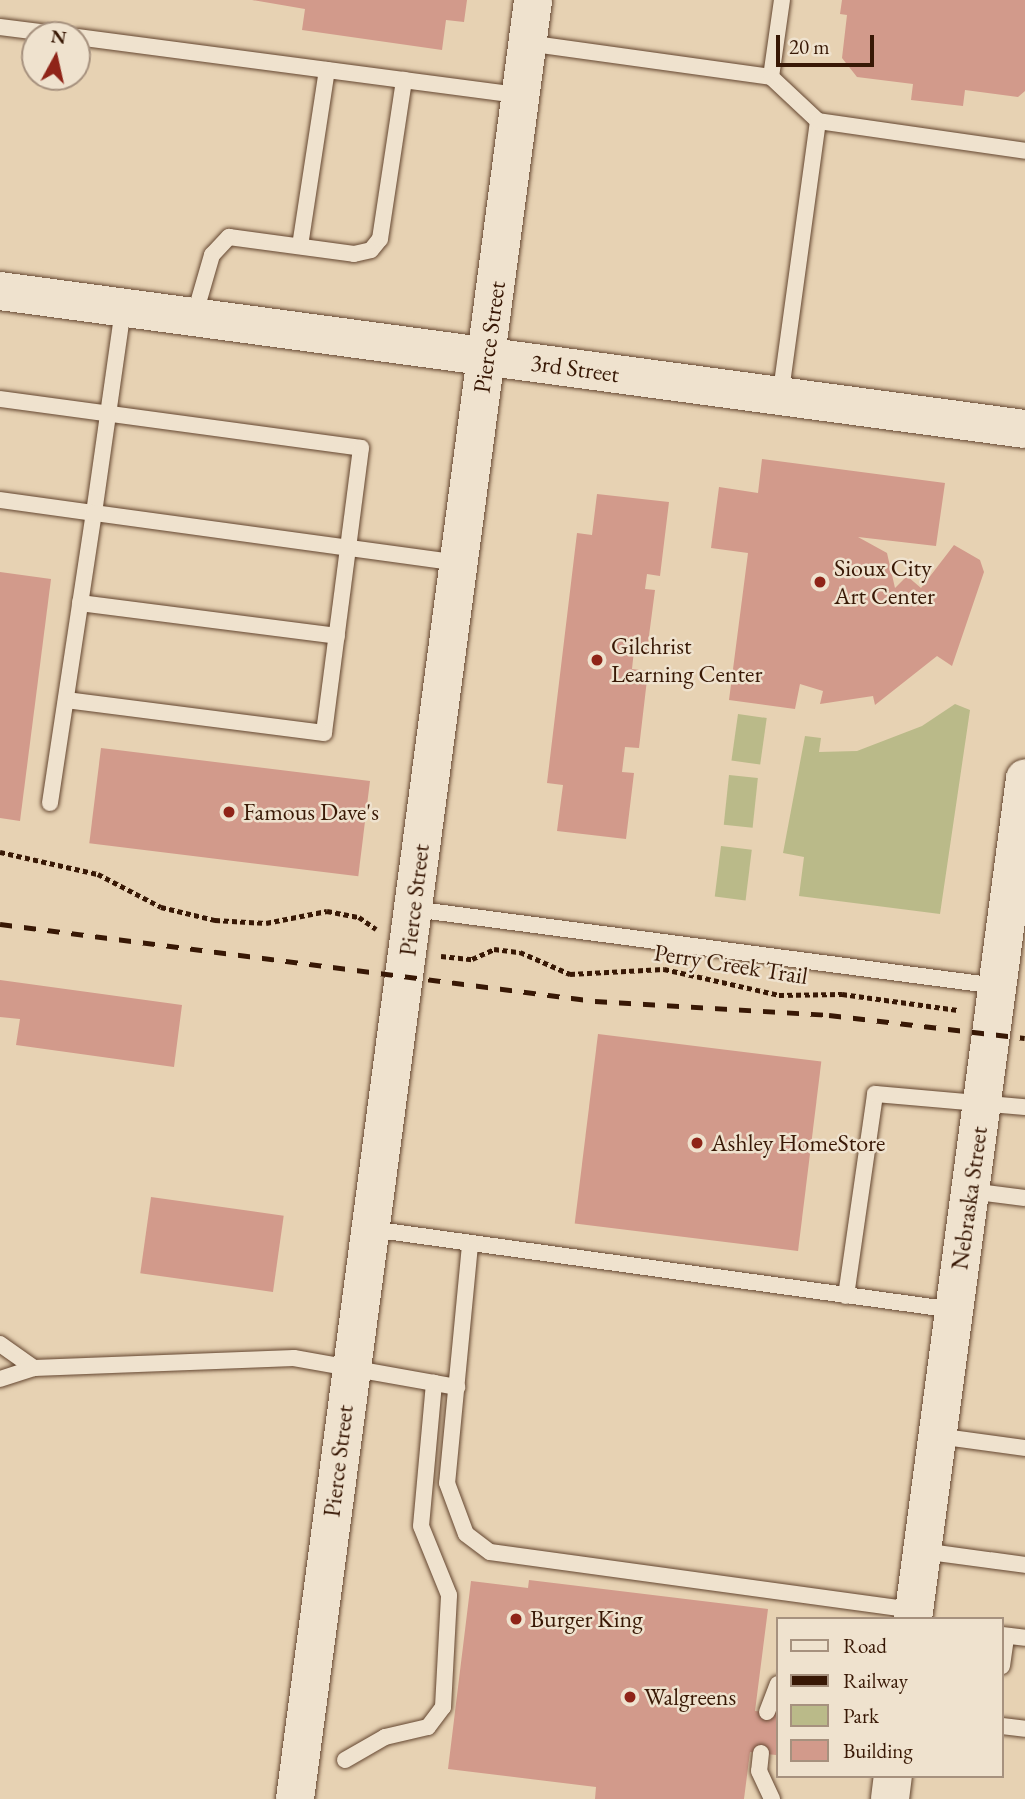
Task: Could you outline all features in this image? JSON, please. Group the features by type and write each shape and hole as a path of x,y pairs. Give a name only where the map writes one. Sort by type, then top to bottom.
{"main road":[{"name":"Pierce Street","path":"295,1799 367,1228 413,909 533,0"},
{"name":"3rd Street","path":"0,291 1025,429"},
{"name":"Nebraska Street","path":"914,1614 1025,778"},
{"path":"890,1799 893,1778"}],"lane":[{"path":"771,77 782,0"},
{"path":"0,27 21,30"},
{"path":"91,39 520,95"},
{"path":"527,43 771,77 818,121 1025,150"},
{"path":"300,246 327,70"},
{"path":"194,317 219,243 244,237 354,254 380,239 404,80"},
{"path":"780,398 818,121"},
{"path":"51,803 123,307"},
{"path":"0,399 361,448 324,733 66,700"},
{"path":"0,500 459,563"},
{"path":"80,603 337,636"},
{"path":"413,909 995,1000"},
{"path":"846,1296 874,1094 983,1101 1025,1107"},
{"path":"970,1191 1025,1198"},
{"path":"367,1228 470,1245 954,1311"},
{"path":"470,1245 447,1483 466,1534 490,1552 914,1614"},
{"path":"0,1343 34,1368"},
{"path":"0,1379 34,1368 294,1358 457,1387"},
{"path":"345,1760 385,1737 428,1727 443,1707 449,1595 421,1526 434,1382"},
{"path":"937,1436 1025,1448"},
{"path":"922,1551 1025,1565"},
{"path":"1004,1636 1025,1638"},
{"path":"767,1712 776,1689"},
{"path":"1004,1726 1025,1729"},
{"path":"761,1753 760,1771 772,1799"}],"path":[{"name":"Perry Creek Trail","path":"0,852 98,874 161,907 215,920 266,923 327,911 359,917 407,951 472,959 494,949 520,952 570,974 664,969 779,995 842,994 995,1000"}],"green space":[{"path":"955,704 970,710 940,914 799,896 804,857 783,853 805,736 821,738 819,752 857,751 922,726"},
{"path":"738,714 767,718 760,765 731,761"},
{"path":"729,775 758,778 753,828 724,825"},
{"path":"721,846 752,850 746,900 715,897"}],"building":[{"path":"252,0 467,0 464,22 446,20 442,50 302,30 305,9"},
{"path":"842,0 1025,0 1025,91 1018,97 965,90 963,106 911,100 913,84 857,77 842,58 847,15 840,14"},
{"name":"Sioux City Art Center","path":"762,459 945,483 936,546 858,537 887,553 895,588 907,576 921,588 954,545 980,560 984,572 952,666 937,656 875,705 873,696 820,704 823,691 800,684 795,709 729,700 748,553 711,548 719,487 758,493"},
{"name":"Gilchrist Learning Center","path":"597,494 669,502 660,576 647,574 645,589 655,590 647,651 634,650 632,669 648,671 639,748 625,747 622,772 634,773 626,839 557,831 563,785 547,783 577,533 592,535"},
{"path":"0,572 51,579 20,821 0,818"},
{"name":"Famous Dave's","path":"101,748 370,781 358,876 89,843"},
{"path":"0,980 182,1005 174,1067 16,1045 20,1019 0,1017"},
{"name":"Ashley HomeStore","path":"598,1034 821,1061 798,1251 575,1224"},
{"path":"151,1197 284,1216 273,1292 140,1273"},
{"path":"529,1580 768,1609 755,1711 776,1713 776,1755 750,1752 744,1799 595,1799 596,1787 448,1769 471,1581 528,1588"}],"railway":[{"path":"0,924 595,1001 829,1015 1025,1038"}],"place":[{"name":"Sioux City Art Center","path":"820,582"},
{"name":"Gilchrist Learning Center","path":"597,660"},
{"name":"Famous Dave's","path":"229,812"},
{"name":"Ashley HomeStore","path":"697,1143"},
{"name":"Burger King","path":"516,1619"},
{"name":"Walgreens","path":"630,1697"}]}
